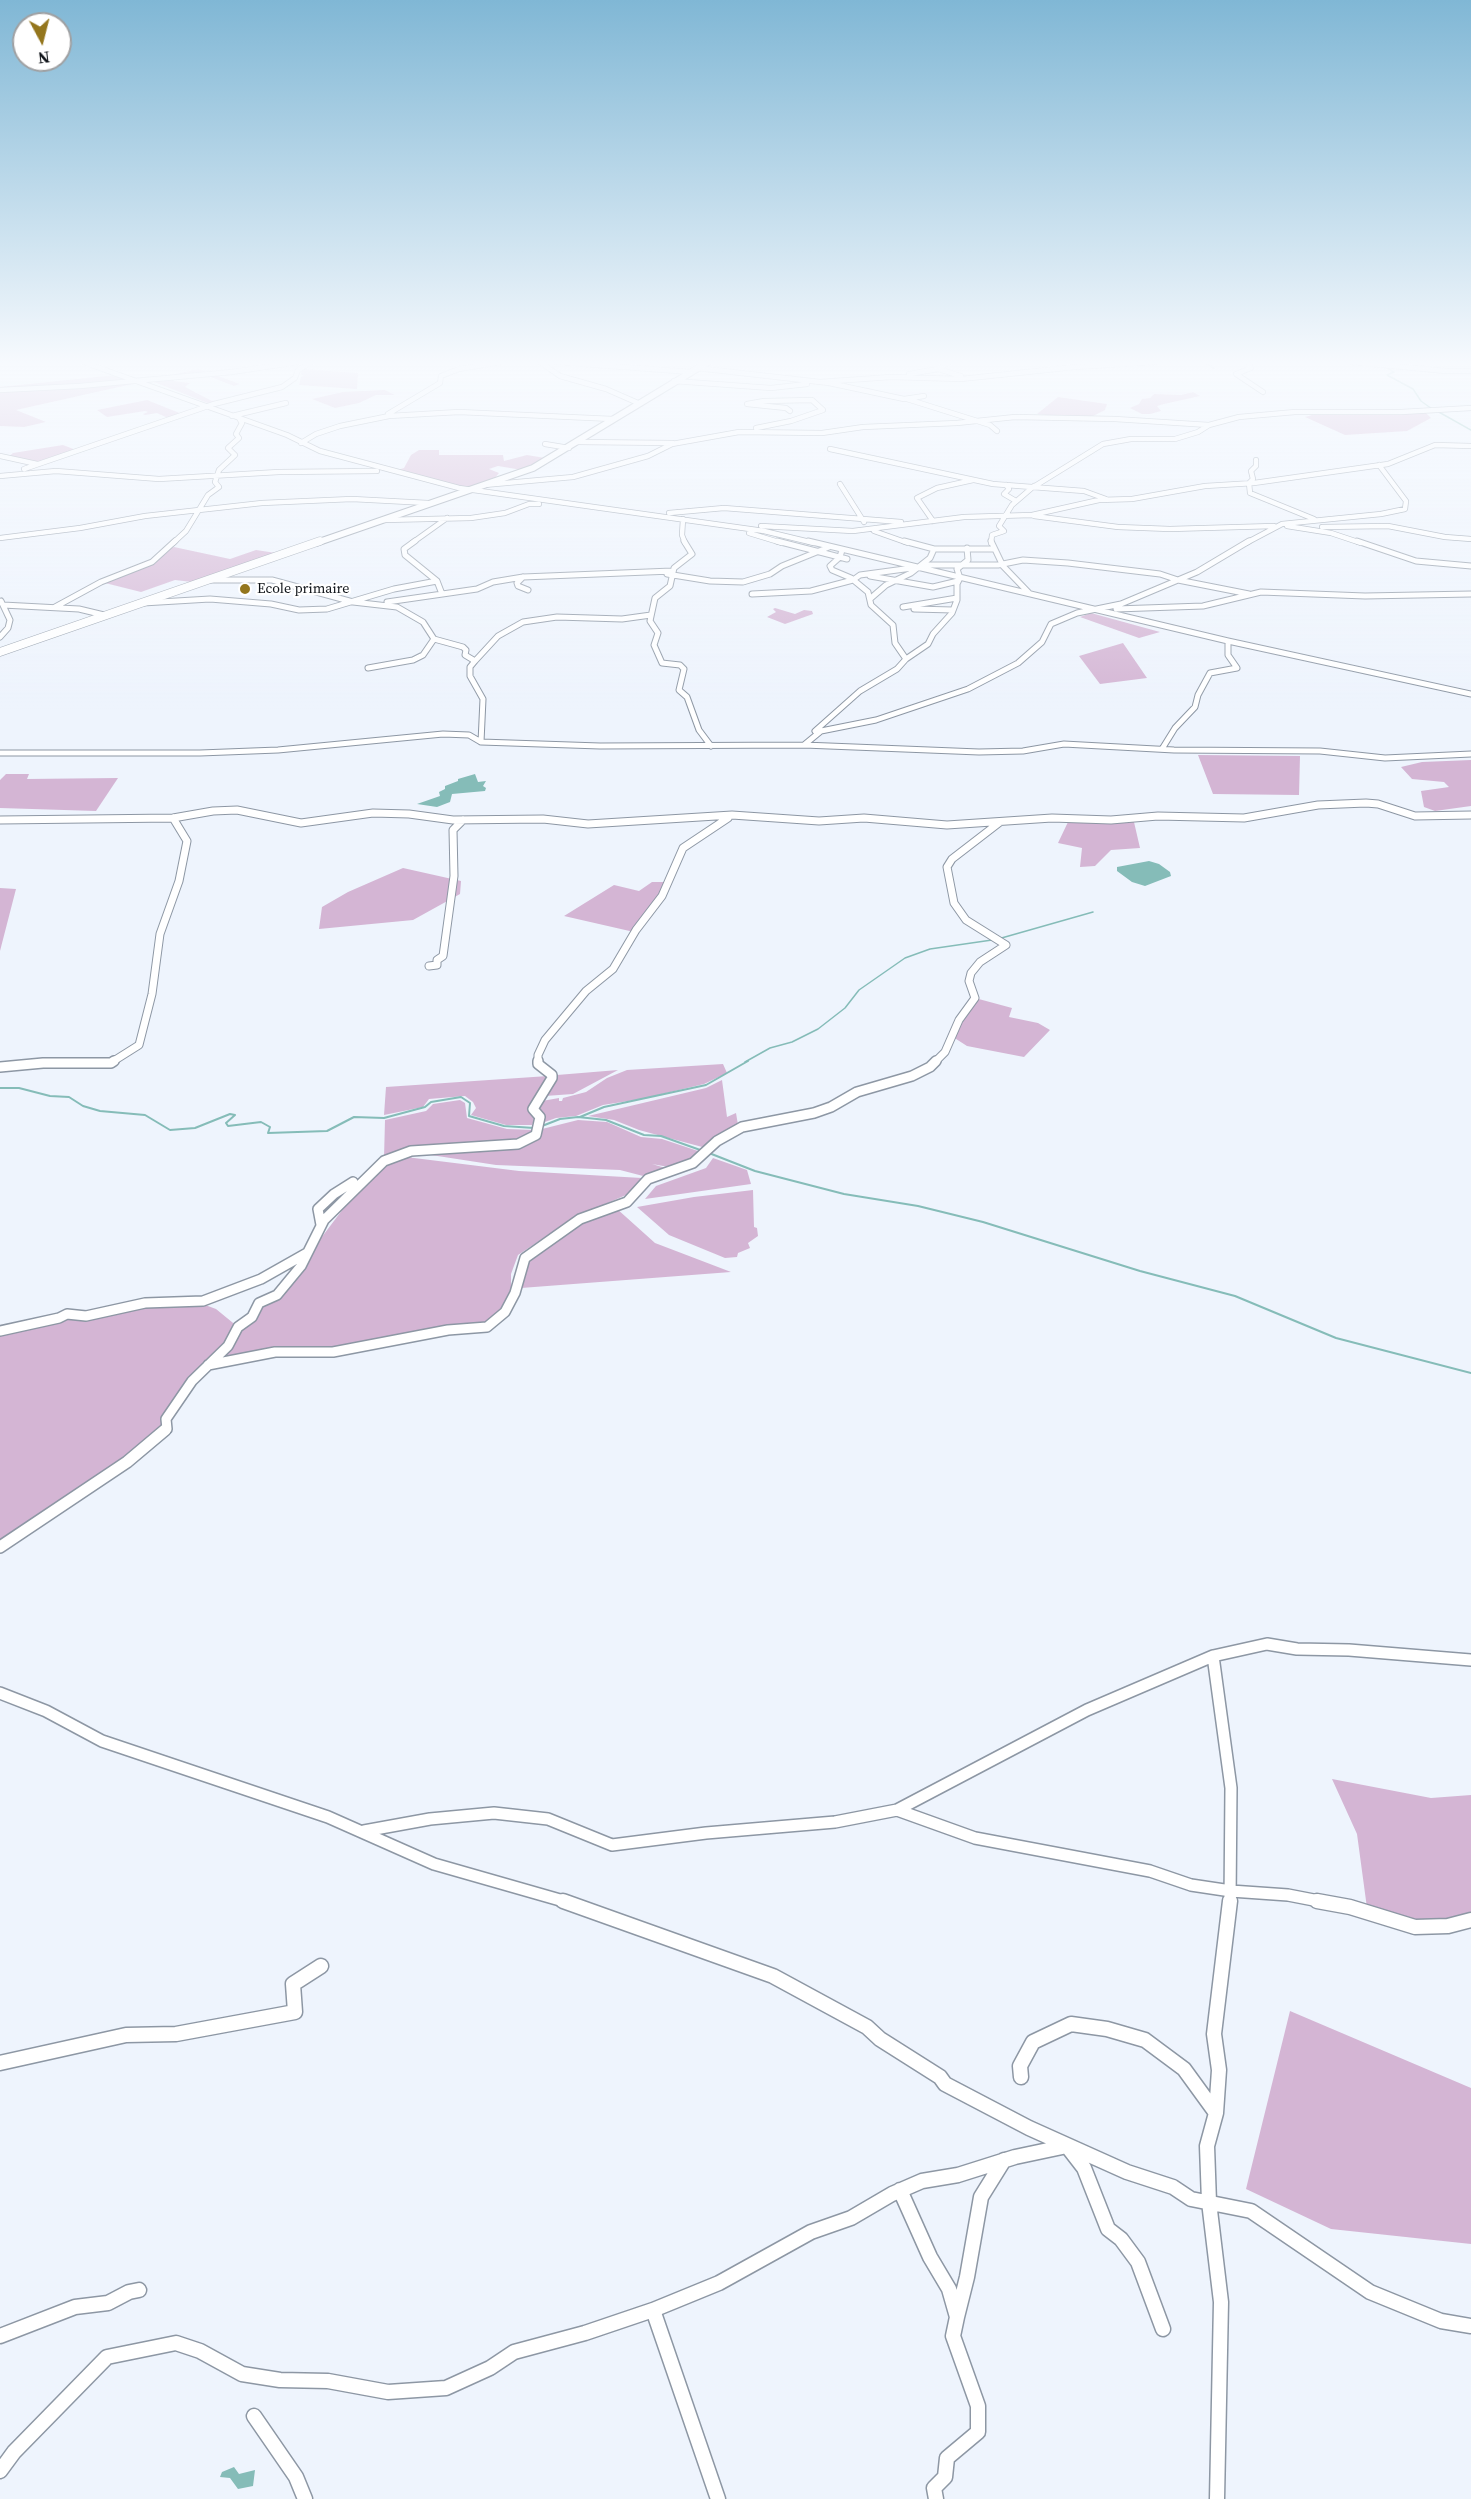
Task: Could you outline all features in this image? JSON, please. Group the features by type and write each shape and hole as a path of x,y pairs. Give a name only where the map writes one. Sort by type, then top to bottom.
{"street":[{"path":"55,607 101,582 152,562 186,531 192,519 200,512 208,495 219,489 214,482 216,479"},
{"path":"421,479 468,490 712,524 853,531 973,516 1032,515 1106,499 1137,498 1205,486 1281,479"},
{"path":"0,651 499,479"},
{"path":"483,484 552,479"},
{"path":"969,479 1006,485 1089,492 1106,499"},
{"path":"1029,593 1002,565 990,540 992,535 1004,531 999,525 1016,501 1046,479"},
{"path":"1253,479 1249,483 1251,494 1315,520 1329,530 1416,561 1471,566"},
{"path":"816,733 876,720 968,689 1018,663 1042,642 1051,624 1077,613 1121,604 1178,580 1212,565 1280,525 1381,514 1405,509 1406,501 1389,479"},
{"path":"933,521 917,498 938,488 975,480"},
{"path":"840,484 870,529 914,545 934,549 994,549"},
{"path":"1006,485 1009,489 1004,495 1016,501"},
{"path":"0,538 80,528 145,516 200,512 262,503 318,500 428,503"},
{"path":"380,520 497,514 533,503 616,510"},
{"path":"657,515 724,508 912,524"},
{"path":"1032,515 1081,524 1179,529 1250,526 1260,529 1280,525 1329,530 1388,526 1438,536 1471,539"},
{"path":"442,594 437,581 411,561 405,555 404,549 447,518"},
{"path":"683,519 682,535 687,549 692,554 682,560 671,573 671,585 655,598 651,625 657,632 654,645 658,657 664,664 683,667 679,690 687,697 699,730 711,746"},
{"path":"712,524 813,552 847,558"},
{"path":"737,526 918,566 1002,565 1023,560 1160,574 1178,580 1249,594 1365,596 1471,594"},
{"path":"382,604 523,577 671,573 722,582 748,581 829,547"},
{"path":"804,745 816,733 816,729 849,700 897,669 928,644 933,634 954,610 959,579 957,569 968,560 967,548"},
{"path":"871,598 886,585 896,582 930,558 934,549"},
{"path":"842,550 840,557 830,566 868,592 873,608 893,625 895,643 905,654 906,660"},
{"path":"843,575 860,575 918,566 959,579 1471,694"},
{"path":"752,594 811,591 853,580 860,575 933,587 959,579"},
{"path":"523,577 517,583 518,586 528,590"},
{"path":"207,580 272,580 353,602 382,604 411,613 425,624 434,639 463,647 466,650 465,655 475,661"},
{"path":"140,603 210,598 271,604 299,610 327,609 394,589 437,581"},
{"path":"1100,609 1203,606 1231,601 1249,594"},
{"path":"1140,596 1166,608"},
{"path":"954,610 903,607 957,598"},
{"path":"2,602 86,609 104,615"},
{"path":"0,637 10,625 9,615 2,602"},
{"path":"481,742 483,699 470,676 470,667 498,636 523,622 556,617 622,619 651,615"},
{"path":"368,668 413,660 423,655 434,639"},
{"path":"1162,749 1168,737 1195,707 1198,695 1210,673 1237,668 1228,655 1228,641"},
{"path":"0,753 200,753 278,750 443,734 469,735 481,742 592,746 804,745 979,752 1023,751 1064,744 1274,753 1320,751 1366,754 1385,758 1471,754"},
{"path":"0,820 173,818 213,811 237,810 301,823 373,813 464,820 543,819 588,824 732,815 819,821 864,818 947,825 1052,818 1111,819 1158,816 1244,818 1318,805 1366,803 1415,816 1471,815"},
{"path":"0,1547 127,1462 167,1429 166,1419 192,1381 228,1346 238,1327 252,1317 259,1303 278,1295 301,1266 321,1225 374,1168 391,1158 411,1151 518,1144 536,1135 540,1117 533,1109 552,1078 552,1075 538,1064 538,1055 545,1040 586,991 613,969 636,930 662,896 682,848 732,815"},
{"path":"0,1067 55,1063 111,1063 139,1045 152,994 160,934 179,881 187,841 173,818"},
{"path":"429,966 437,965 437,960 443,956 454,876 453,830 464,820"},
{"path":"208,1365 275,1352 333,1352 448,1330 487,1327 505,1312 515,1293 525,1258 532,1251 580,1219 627,1202 648,1179 693,1163 717,1141 742,1127 814,1113 831,1107 857,1092 897,1081 930,1067 945,1052 959,1020 975,998 969,981 971,973 980,962 1006,945 966,920 954,903 946,867 966,846 981,839 990,827 1002,821"},
{"path":"321,1225 318,1209 334,1194 353,1182"},
{"path":"0,1330 58,1318 67,1314 86,1316 145,1303 203,1300 261,1279 308,1252"},
{"path":"364,1831 430,1820 494,1813 548,1819 612,1845 706,1833 835,1822 897,1810 1087,1710 1212,1656 1267,1644 1297,1649 1349,1650 1471,1660"},
{"path":"1212,1656 1231,1788 1229,1819 1232,1891 1214,2034 1219,2070 1216,2113 1207,2146 1209,2202 1221,2302 1217,2499"},
{"path":"2,1697 46,1711 102,1741 328,1817 434,1864 561,1900 773,1976 867,2027 880,2039 940,2077 945,2084 1067,2146 1127,2172 1173,2187 1191,2199 1251,2211 1370,2292 1441,2321 1471,2326"},
{"path":"897,1810 975,1838 1150,1871 1191,1885 1288,1895 1350,1907 1415,1927 1448,1926 1471,1920"},
{"path":"0,2063 126,2035 176,2034 295,2012 293,1984 321,1966"},
{"path":"1021,2078 1020,2066 1033,2042 1071,2024 1107,2029 1145,2040 1184,2069 1216,2113"},
{"path":"0,2472 14,2452 107,2357 176,2343 200,2351 242,2374 280,2380 328,2381 388,2392 446,2388 490,2368 514,2352 585,2333 653,2310 719,2283 810,2232 851,2218 900,2190 922,2181 958,2175 1004,2160 1067,2146"},
{"path":"1067,2146 1084,2168 1108,2229 1121,2239 1138,2262 1163,2329"},
{"path":"936,2499 934,2488 945,2477 947,2458 978,2432 978,2406 953,2336 967,2277 981,2197 1004,2160"},
{"path":"900,2190 930,2257 949,2289 957,2317"},
{"path":"0,2336 75,2307 108,2303 129,2292 140,2290"},
{"path":"653,2310 718,2499"},
{"path":"254,2416 296,2477 305,2499"}],"shaded area":[{"path":"423,479 494,479 471,488 459,488"},
{"path":"174,547 230,559 256,550 276,553 192,582 175,580 141,592 101,582 152,562 161,553"},
{"path":"773,609 795,614 804,610 812,611 813,614 785,624 767,617 776,612"},
{"path":"1091,613 1160,632 1139,638 1080,617"},
{"path":"1123,643 1147,678 1100,684 1079,656"},
{"path":"1198,755 1300,756 1299,795 1213,794"},
{"path":"1471,760 1471,806 1435,811 1424,807 1421,791 1449,787 1444,782 1412,779 1401,767 1422,762"},
{"path":"6,774 29,774 27,779 118,778 96,811 0,808 0,780"},
{"path":"475,774 478,782 486,781 483,786 486,788 485,791 452,794 450,802 437,807 417,804 440,796 439,792 445,789 445,786"},
{"path":"1068,822 1134,822 1140,848 1111,850 1095,866 1080,867 1082,848 1058,843"},
{"path":"1149,861 1159,864 1170,872 1171,876 1145,886 1132,882 1117,871 1117,867"},
{"path":"403,868 461,881 460,894 413,920 319,929 322,907 348,892"},
{"path":"652,882 667,882 634,932 564,916 614,885 639,891"},
{"path":"0,888 16,889 0,951"},
{"path":"975,998 1012,1008 1009,1017 1038,1023 1050,1030 1024,1057 967,1046 953,1037 959,1020"},
{"path":"723,1064 727,1073 704,1084 641,1099 603,1105 576,1116 556,1118 542,1123 537,1111 542,1101 559,1098 559,1101 562,1101 563,1098 586,1092 607,1078 627,1070"},
{"path":"618,1070 573,1094 545,1096 557,1075"},
{"path":"548,1076 528,1110 535,1118 532,1125 506,1125 471,1115 476,1108 473,1102 465,1096 429,1099 423,1107 384,1115 386,1087"},
{"path":"722,1080 727,1117 736,1113 738,1125 706,1148 639,1130 614,1120 588,1116 706,1088"},
{"path":"460,1100 465,1103 467,1118 507,1129 534,1130 529,1137 516,1142 384,1158 385,1120 426,1111 433,1104"},
{"path":"578,1120 607,1122 641,1137 662,1139 701,1152 690,1161 674,1168 652,1164 669,1169 647,1177 620,1170 496,1165 418,1153 539,1138 542,1129"},
{"path":"406,1157 519,1171 642,1178 633,1192 575,1217 518,1255 511,1274 511,1288 505,1312 487,1327 333,1352 289,1351 208,1365 166,1419 167,1429 0,1547 0,1331 103,1312 197,1302 216,1309 238,1327 259,1303 278,1295 374,1168"},
{"path":"713,1158 747,1170 751,1184 645,1199 656,1186 706,1168"},
{"path":"753,1190 754,1227 757,1228 758,1236 748,1243 750,1248 738,1253 737,1257 725,1258 669,1235 637,1207 694,1197"},
{"path":"616,1208 655,1243 731,1272 521,1288 529,1259 536,1253 584,1222"},
{"path":"1332,1779 1431,1798 1471,1795 1471,1915 1447,1920 1415,1922 1367,1908 1357,1834"},
{"path":"1290,2011 1471,2088 1471,2244 1331,2229 1246,2189"},
{"path":"234,2467 239,2474 255,2470 253,2486 238,2489 230,2478 220,2477 222,2472"}],"waterway":[{"path":"998,939 1093,912"},
{"path":"745,1062 770,1048 792,1042 818,1029 845,1008 859,990 905,958 930,949 992,940"},
{"path":"580,1117 604,1107 706,1085 748,1061"},
{"path":"0,1088 19,1088 50,1096 69,1097 83,1106 100,1111 145,1115 170,1130 195,1128 230,1114 235,1115 226,1123 228,1126 261,1122 270,1127 268,1133 327,1131 354,1117 384,1118 425,1107 431,1102 461,1097 470,1103 469,1116 504,1126 534,1128"},
{"path":"542,1126 560,1119 578,1117 606,1120 644,1135 661,1136 703,1151"},
{"path":"709,1153 755,1171 844,1194 918,1206 983,1222 1140,1271 1235,1296 1336,1338 1471,1373"}],"place":[{"name":"Ecole primaire","path":"245,589"}]}
